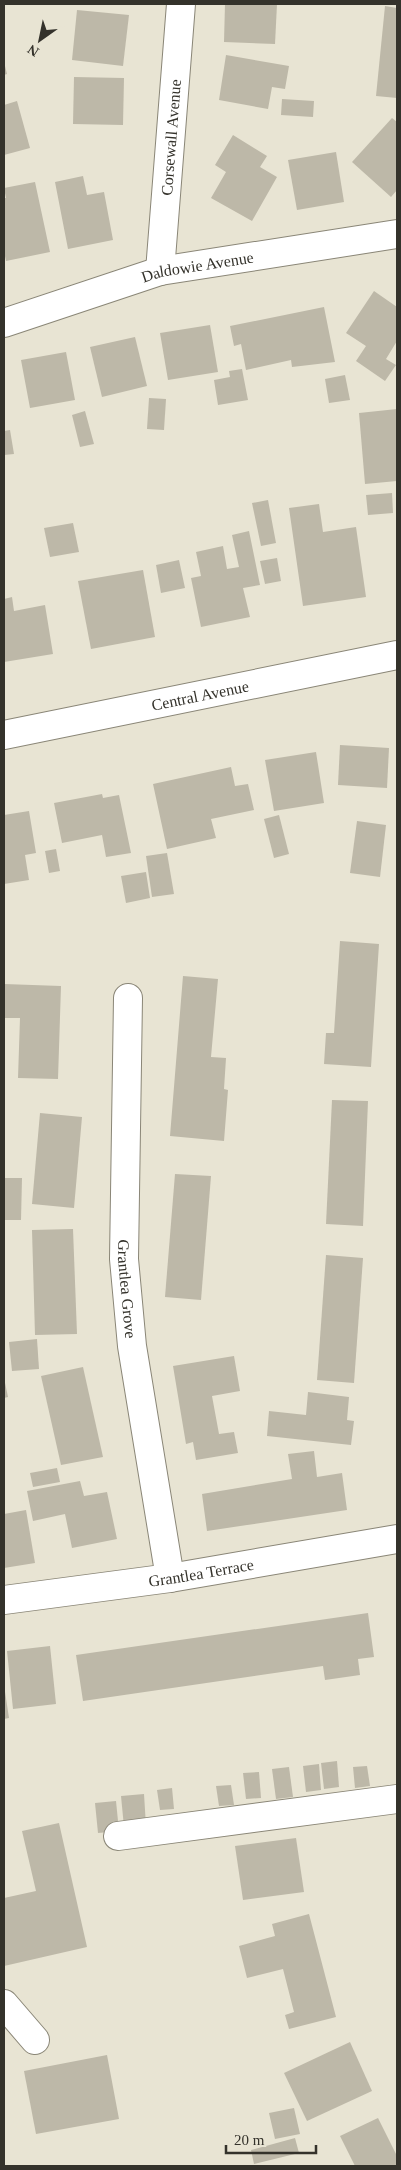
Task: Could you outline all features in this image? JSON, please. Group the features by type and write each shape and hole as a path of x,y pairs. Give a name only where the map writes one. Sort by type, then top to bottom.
{"street":[{"name":"Corsewall Avenue","path":"160,271 181,4"},
{"name":"Daldowie Avenue","path":"4,323 160,271 397,234"},
{"name":"Central Avenue","path":"4,735 397,655"},
{"name":"Grantlea Grove","path":"128,998 124,1259 132,1346 170,1578"},
{"name":"Grantlea Terrace","path":"4,1600 170,1578 397,1538"},
{"path":"118,1836 397,1799"},
{"path":"4,2004 35,2040"}],"building":[{"path":"225,4 277,4 275,44 224,42"},
{"path":"385,6 397,8 397,98 376,96"},
{"path":"77,10 129,15 123,66 72,60"},
{"path":"226,55 289,66 285,89 272,87 268,109 219,100"},
{"path":"4,62 7,74 4,75"},
{"path":"74,77 124,78 123,125 73,124"},
{"path":"282,99 314,101 313,117 281,115"},
{"path":"17,101 30,148 4,155 4,105"},
{"path":"392,118 397,122 397,190 391,197 352,162"},
{"path":"233,135 267,156 260,167 277,177 252,221 211,198 226,172 215,165"},
{"path":"336,152 344,202 297,210 288,160"},
{"path":"83,176 87,195 104,192 113,240 68,249 55,182"},
{"path":"35,182 50,252 6,261 4,251 4,198 6,198 4,188"},
{"path":"374,291 397,307 397,341 386,359 396,365 385,381 356,361 366,346 346,333"},
{"path":"324,307 335,362 292,367 291,360 246,370 241,344 234,346 230,326"},
{"path":"210,325 218,372 168,380 160,333"},
{"path":"135,337 147,386 102,397 90,347"},
{"path":"66,352 75,400 30,408 21,360"},
{"path":"242,369 248,400 218,405 214,380 230,377 229,371"},
{"path":"345,375 350,400 329,403 325,379"},
{"path":"149,398 166,399 164,430 147,429"},
{"path":"397,409 397,481 365,484 359,413"},
{"path":"85,411 94,444 80,447 72,415"},
{"path":"10,430 14,454 4,455 4,431"},
{"path":"392,493 393,513 368,515 366,495"},
{"path":"268,500 276,543 261,546 252,503"},
{"path":"319,504 323,532 356,527 366,597 303,606 289,508"},
{"path":"73,523 79,552 50,557 44,528"},
{"path":"249,531 260,585 243,588 250,617 201,627 191,578 201,576 196,552 223,546 227,569 239,567 232,535"},
{"path":"277,558 281,581 265,584 260,561"},
{"path":"179,560 185,588 161,593 156,565"},
{"path":"143,570 155,637 91,649 78,581"},
{"path":"12,597 14,611 45,605 53,654 4,662 4,599"},
{"path":"340,745 389,748 387,788 338,785"},
{"path":"316,752 324,803 274,811 265,760"},
{"path":"231,767 235,786 248,784 254,810 211,819 216,838 167,849 153,784"},
{"path":"102,794 103,798 119,795 131,853 106,857 102,835 62,843 54,803"},
{"path":"29,811 36,853 25,855 29,880 4,884 4,815"},
{"path":"279,815 289,854 274,858 264,819"},
{"path":"357,821 386,825 380,877 350,873"},
{"path":"56,849 60,871 49,873 45,851"},
{"path":"167,853 174,894 152,897 146,856"},
{"path":"146,872 150,898 126,903 121,876"},
{"path":"340,941 379,944 371,1067 324,1064 326,1033 334,1033"},
{"path":"183,976 218,979 211,1057 226,1058 224,1089 228,1090 224,1141 170,1136"},
{"path":"4,984 61,986 58,1079 18,1078 20,1018 4,1018"},
{"path":"332,1100 368,1101 363,1226 326,1224"},
{"path":"40,1113 82,1117 74,1208 32,1204"},
{"path":"175,1174 211,1176 201,1300 165,1297"},
{"path":"4,1178 22,1178 21,1220 4,1220"},
{"path":"73,1229 77,1334 35,1335 32,1230"},
{"path":"326,1255 363,1258 354,1383 317,1380"},
{"path":"37,1339 39,1369 12,1371 9,1342"},
{"path":"234,1356 240,1391 212,1396 219,1434 234,1432 238,1453 196,1460 193,1442 186,1444 173,1366"},
{"path":"83,1367 103,1457 61,1465 41,1376"},
{"path":"4,1378 8,1397 4,1398"},
{"path":"308,1392 349,1397 347,1420 354,1421 351,1445 267,1436 269,1411 306,1415"},
{"path":"314,1451 317,1477 342,1473 347,1510 207,1531 202,1494 292,1479 288,1454"},
{"path":"57,1468 60,1482 33,1487 30,1473"},
{"path":"80,1481 84,1496 107,1492 117,1539 72,1548 65,1514 33,1521 27,1491"},
{"path":"26,1510 35,1563 4,1568 4,1514"},
{"path":"368,1613 374,1657 358,1659 360,1675 325,1680 323,1666 83,1701 76,1655"},
{"path":"50,1646 56,1704 13,1709 7,1651"},
{"path":"4,1685 9,1718 4,1719"},
{"path":"337,1761 339,1787 324,1789 321,1763"},
{"path":"319,1764 321,1790 306,1792 303,1766"},
{"path":"367,1766 370,1786 355,1788 353,1767"},
{"path":"289,1767 293,1797 276,1799 272,1769"},
{"path":"259,1772 261,1798 246,1799 243,1773"},
{"path":"231,1785 234,1805 219,1806 216,1786"},
{"path":"172,1788 174,1809 160,1810 157,1790"},
{"path":"144,1794 146,1826 124,1827 121,1796"},
{"path":"116,1801 119,1831 98,1833 95,1803"},
{"path":"59,1823 87,1947 4,1966 4,1898 36,1891 22,1831"},
{"path":"296,1838 304,1892 243,1900 235,1846"},
{"path":"309,1914 336,2017 289,2029 285,2015 294,2012 283,1969 247,1978 239,1946 275,1936 272,1924"},
{"path":"350,2042 372,2091 307,2121 284,2073"},
{"path":"107,2055 119,2119 36,2134 24,2071"},
{"path":"294,2108 300,2134 275,2139 269,2113"},
{"path":"378,2118 397,2156 397,2166 355,2166 340,2136"},
{"path":"295,2138 299,2153 254,2164 251,2150"}]}
